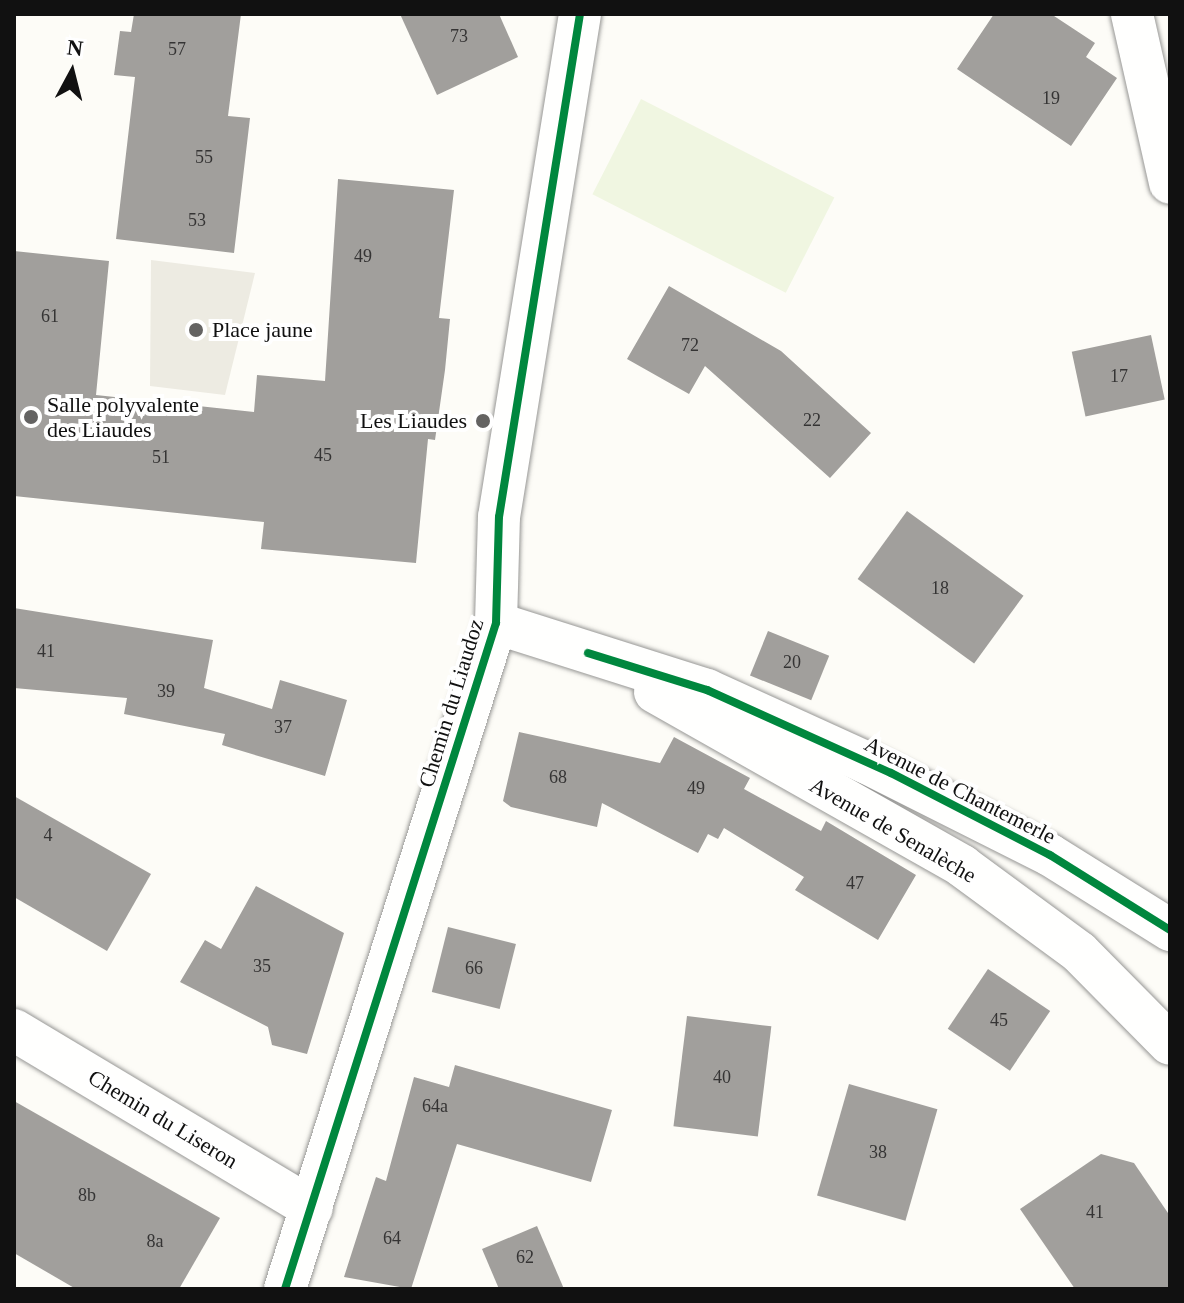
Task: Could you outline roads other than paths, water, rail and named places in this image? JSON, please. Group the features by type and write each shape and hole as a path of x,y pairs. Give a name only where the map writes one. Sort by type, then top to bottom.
{"street":[{"name":"Chemin du Liaudoz","path":"285,1289 496,623 499,517 580,14"},
{"path":"1132,14 1170,183"},
{"name":"Avenue de Chantemerle","path":"496,623 707,690 891,773 1050,855 1170,930"},
{"name":"Avenue de Senalèche","path":"588,653 962,866 1079,952 1170,1044"},
{"name":"Chemin du Liseron","path":"14,1030 312,1208"}],"place":[{"name":"Place jaune","path":"196,330"},
{"name":"Salle polyvalente des Liaudes","path":"31,417"},
{"name":"Les Liaudes","path":"483,421"}]}
